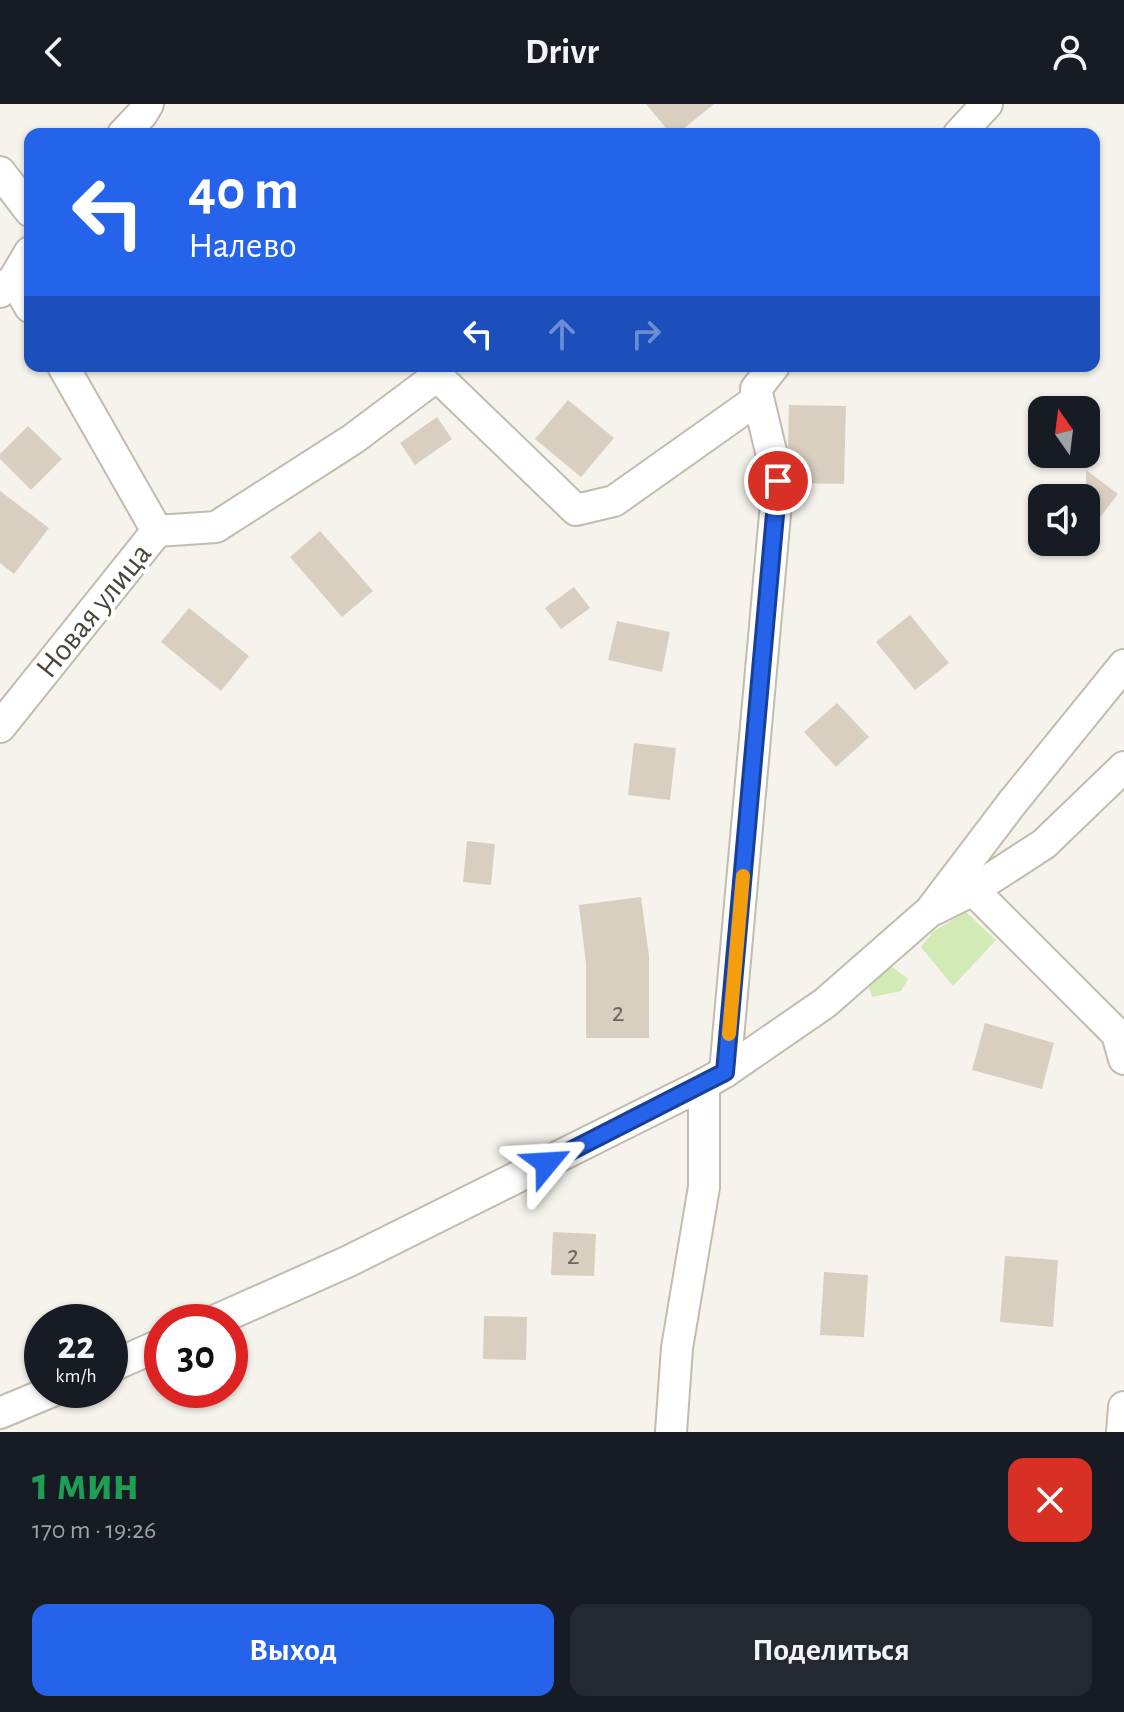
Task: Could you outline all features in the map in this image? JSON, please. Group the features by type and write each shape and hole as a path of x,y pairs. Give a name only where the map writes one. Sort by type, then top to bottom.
{"street":[{"path":"129,128 148,104"},
{"path":"965,128 987,104"},
{"path":"0,172 24,203"},
{"path":"24,261 7,285 24,301"},
{"path":"66,372 157,531 216,527 353,439 437,376 576,510 614,501 758,399"},
{"path":"671,1432 677,1348 704,1187 778,481 756,389 769,372"},
{"name":"Новая улица","path":"0,727 157,531"},
{"path":"248,1306 349,1261 715,1078 825,1003 930,911 1012,803 1124,665"},
{"path":"930,911 973,890 1044,844 1124,767"},
{"path":"973,890 1117,1034 1124,1059"},
{"path":"0,1413 24,1403"},
{"path":"1122,1432 1124,1407"}],"green space":[{"path":"966,912 996,940 953,986 921,947 934,931"},
{"path":"891,966 908,979 901,991 872,997 869,987"}],"building":[{"path":"646,104 714,104 684,128 666,128"},
{"path":"568,400 614,438 581,477 535,439"},
{"path":"789,405 846,406 844,484 796,483 788,447"},
{"path":"437,417 452,439 415,465 400,443"},
{"path":"28,426 62,459 31,490 0,459 0,454"},
{"path":"1086,470 1118,494 1100,517 1100,484 1086,484"},
{"path":"0,491 49,528 14,574 0,563"},
{"path":"320,531 373,591 342,617 290,557"},
{"path":"574,587 590,608 561,629 545,608"},
{"path":"189,608 249,656 221,691 161,642"},
{"path":"910,615 949,663 915,690 876,642"},
{"path":"617,621 670,632 662,672 608,660"},
{"path":"837,703 869,737 836,767 804,732"},
{"path":"634,743 676,748 670,800 628,795"},
{"path":"467,841 495,844 491,885 463,882"},
{"path":"641,897 649,956 649,1038 586,1038 586,964 579,905"},
{"path":"985,1023 1054,1043 1042,1089 972,1070"},
{"path":"553,1232 596,1234 594,1276 551,1275"},
{"path":"1005,1256 1058,1260 1053,1327 1000,1322"},
{"path":"824,1272 868,1275 864,1337 820,1335"},
{"path":"484,1316 527,1317 526,1360 483,1359"}],"slow traffic":[{"path":"729,1034 743,876"}],"route":[{"path":"547,1163 725,1072 778,481"}]}
